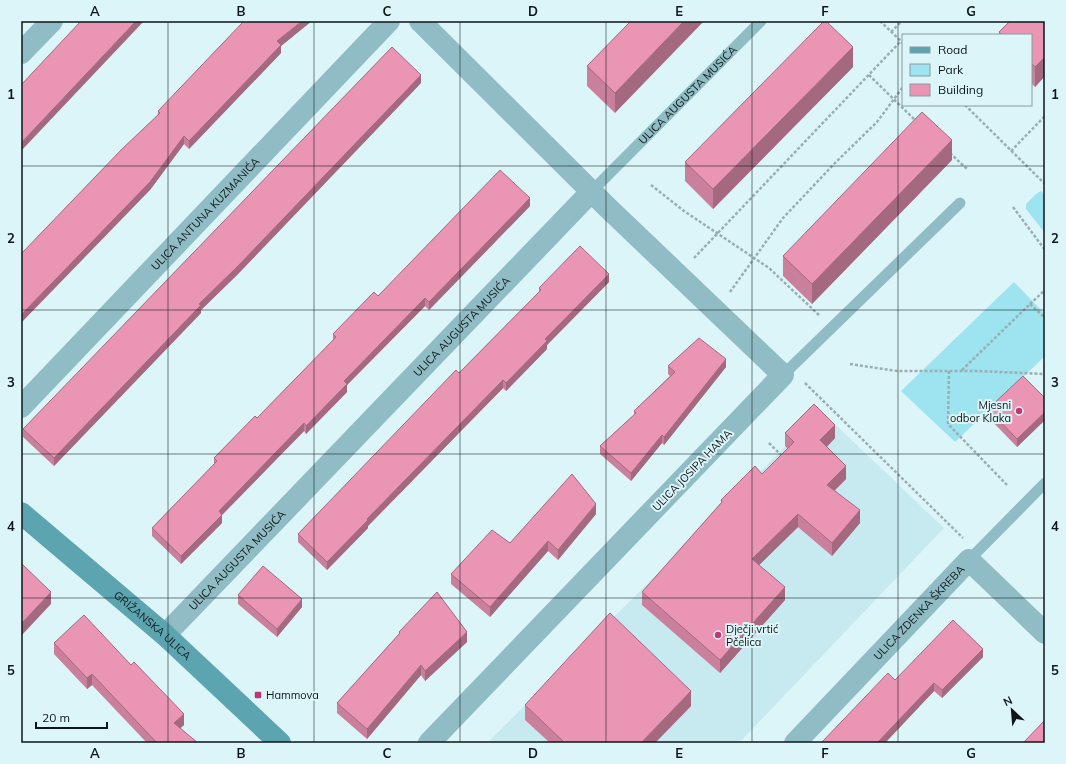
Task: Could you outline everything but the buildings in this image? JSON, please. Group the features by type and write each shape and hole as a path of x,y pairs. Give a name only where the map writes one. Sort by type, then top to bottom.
{"street":[{"path":"21,53 52,21"},
{"name":"ULICA ANTUNA KUZMANIĆA","path":"21,407 389,21"},
{"path":"420,21 591,192 792,377"},
{"name":"ULICA AUGUSTA MUSIĆA","path":"165,635 591,192"},
{"name":"ULICA JOSIPA HAMA","path":"429,743 792,377"},
{"name":"GRIŽANSKA ULICA","path":"21,513 165,635 280,743"},
{"path":"968,551 1045,633"},
{"name":"ULICA ZDENKA ŠKREBA","path":"795,743 968,551"}],"lane":[{"name":"ULICA AUGUSTA MUSIĆA","path":"591,192 761,21"},
{"name":"ULICA JOSIPA HAMA","path":"792,377 960,203"},
{"name":"ULICA ZDENKA ŠKREBA","path":"968,551 1045,483"}],"path":[{"path":"691,261 902,42 880,21"},
{"path":"891,32 902,21"},
{"path":"869,75 922,126"},
{"path":"727,296 783,218 835,163 877,122 902,88"},
{"path":"966,106 1045,184"},
{"path":"1011,151 1045,116"},
{"path":"944,148 967,169"},
{"path":"651,185 684,211 718,232 769,268 823,319"},
{"path":"1013,207 1045,250"},
{"path":"961,371 1045,290"},
{"path":"1030,304 1045,318"},
{"path":"850,364 898,371 961,371 1045,374"},
{"path":"949,371 948,424 1007,485"},
{"path":"792,377 968,551"},
{"path":"769,443 788,462"}],"shaded area":[{"name":"Dječji vrtić Pčelica","path":"821,411 944,528 739,743 487,743"}],"green space":[{"path":"1041,191 1045,195 1045,233 1026,209 1026,204"},
{"path":"1014,282 1045,314 1045,356 955,442 901,391"}],"place":[{"name":"Mjesni odbor Klaka","path":"1019,411"},
{"name":"Dječji vrtić Pčelica","path":"718,635"},
{"name":"Hammova","path":"258,695"}]}
